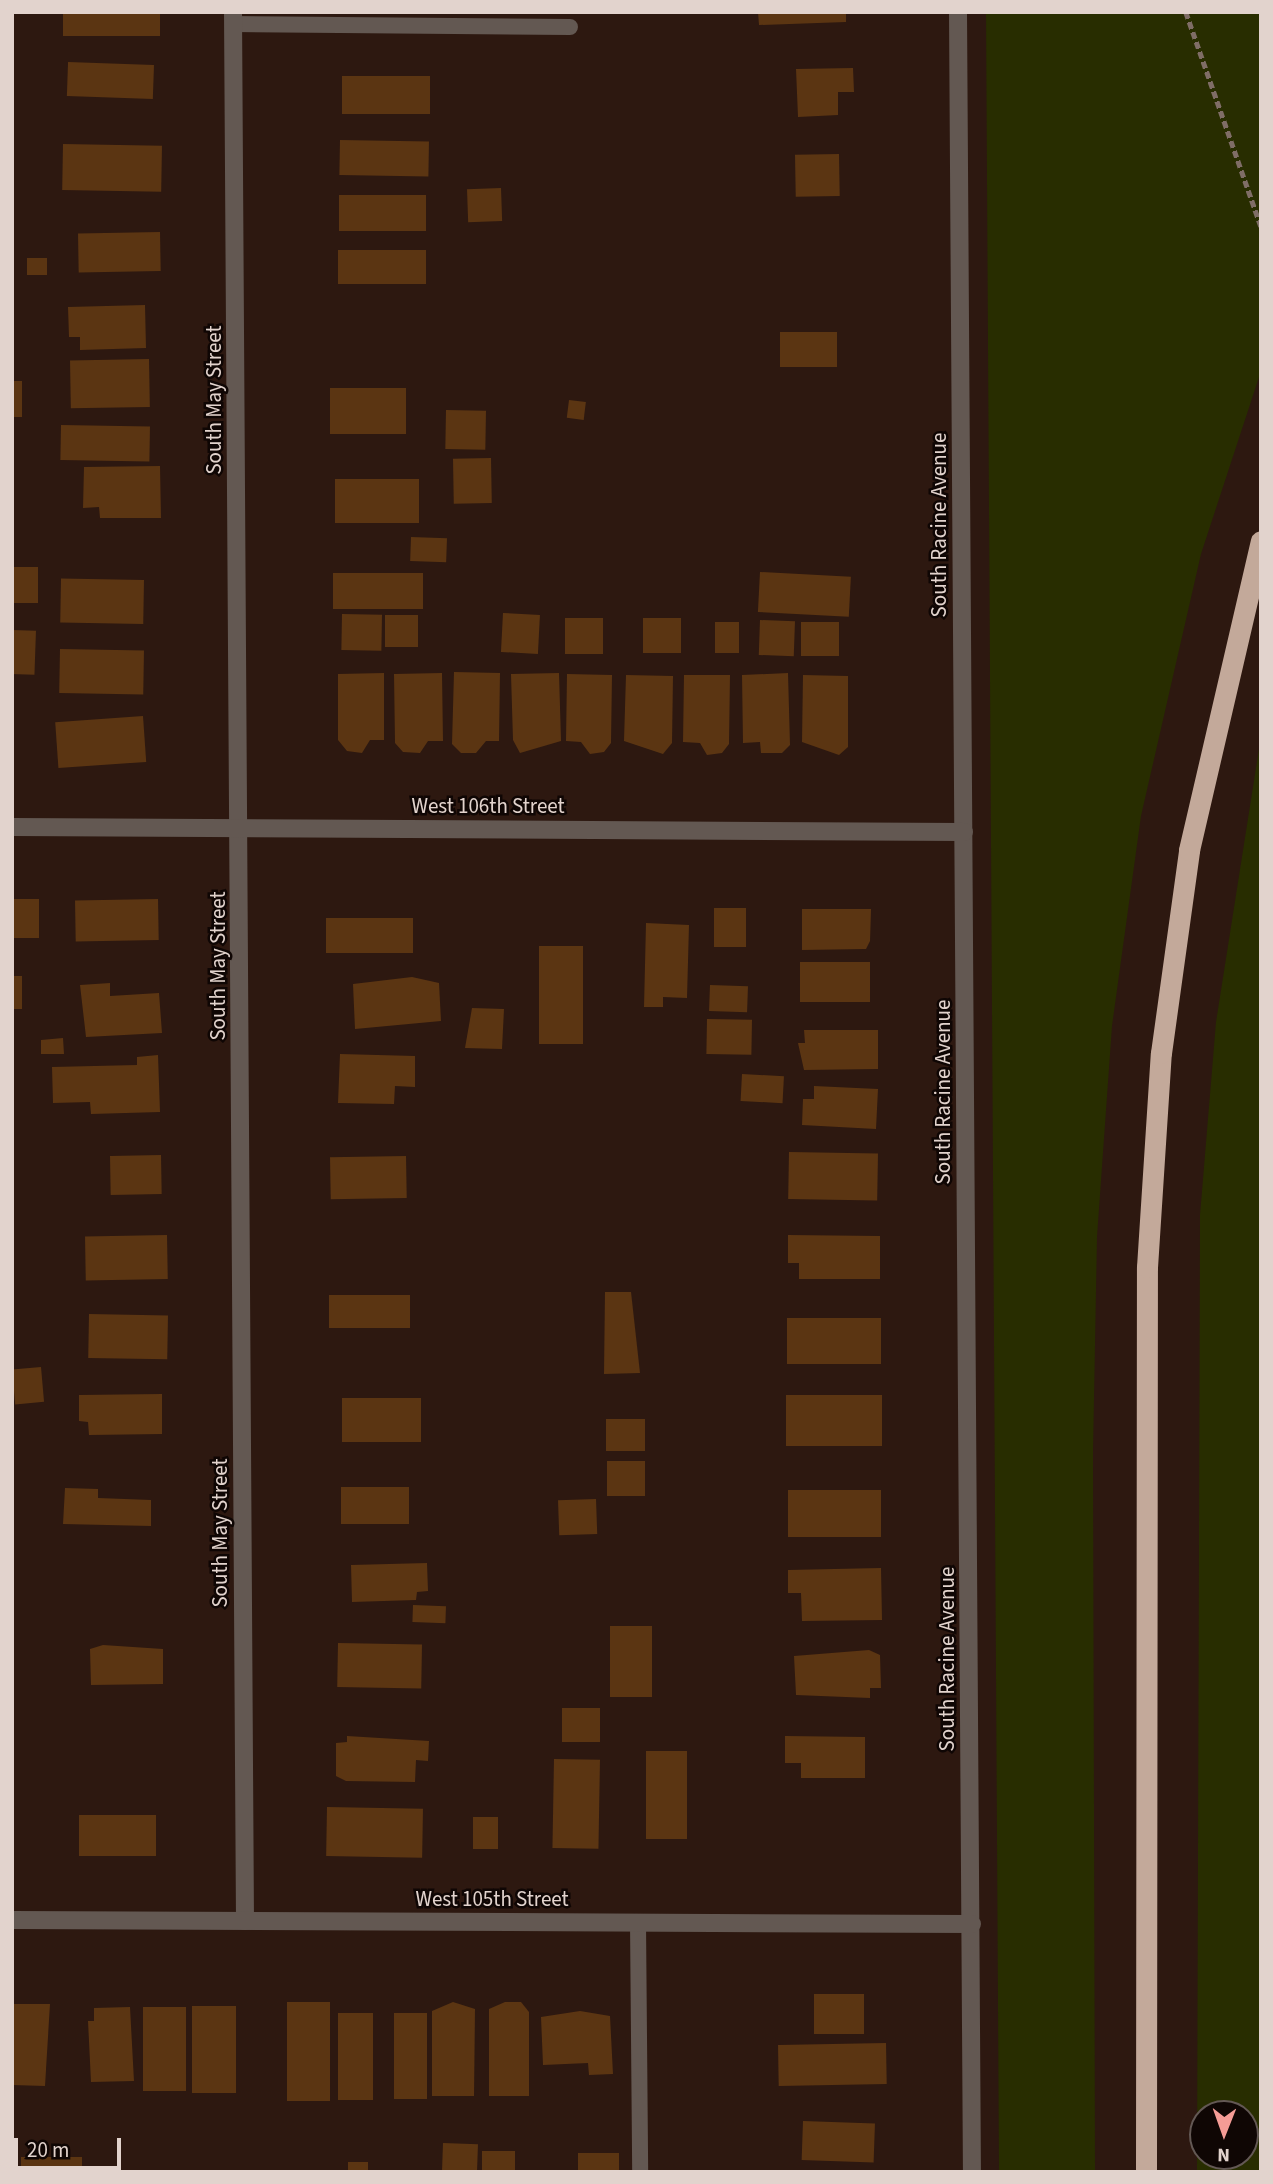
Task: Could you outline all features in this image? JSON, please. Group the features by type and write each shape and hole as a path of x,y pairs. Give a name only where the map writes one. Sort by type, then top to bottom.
{"highway":[{"path":"1146,2172 1147,1267 1161,1053 1189,850 1261,541"}],"street":[{"name":"South Racine Avenue","path":"958,12 972,2172"},
{"name":"South May Street","path":"233,18 245,1921"},
{"name":"West 106th Street","path":"12,827 964,832"},
{"name":"West 105th Street","path":"12,1920 972,1924"}],"lane":[{"path":"233,18 570,27"},
{"path":"638,1922 640,2172"}],"path":[{"path":"1186,12 1261,226"}],"green space":[{"path":"986,12 1261,12 1261,371 1201,554 1141,816 1112,1026 1097,1237 1093,1453 1095,2172 999,2172"},
{"path":"1261,736 1261,2172 1197,2172 1259,2170 1259,2100 1197,2100 1200,1215 1216,1022"}],"building":[{"path":"63,12 160,12 160,36 63,36"},
{"path":"758,12 846,12 846,22 759,25"},
{"path":"68,62 154,65 153,99 67,96"},
{"path":"853,68 854,92 838,92 838,115 798,117 796,69"},
{"path":"342,76 430,76 430,114 342,114"},
{"path":"340,140 429,142 428,177 339,175"},
{"path":"63,144 162,146 161,192 62,190"},
{"path":"839,154 840,196 796,197 795,155"},
{"path":"501,188 502,221 468,222 467,189"},
{"path":"339,195 426,195 426,231 339,231"},
{"path":"160,232 161,271 79,272 78,233"},
{"path":"338,250 426,250 426,284 338,284"},
{"path":"27,258 47,258 47,275 27,275"},
{"path":"145,305 146,348 80,350 80,337 69,337 68,307"},
{"path":"780,332 837,332 837,367 780,367"},
{"path":"149,359 150,407 71,408 70,360"},
{"path":"12,381 22,381 22,417 12,417"},
{"path":"330,388 406,388 406,434 330,434"},
{"path":"569,400 586,402 584,420 567,418"},
{"path":"446,410 486,411 485,450 445,449"},
{"path":"61,425 150,427 149,462 60,460"},
{"path":"491,458 492,503 454,504 453,459"},
{"path":"160,466 161,518 100,518 99,507 83,508 84,467"},
{"path":"335,479 419,479 419,523 335,523"},
{"path":"411,537 447,538 446,562 410,561"},
{"path":"12,567 38,567 38,603 12,603"},
{"path":"760,572 851,577 849,617 758,612"},
{"path":"333,573 423,573 423,609 333,609"},
{"path":"61,579 144,580 143,624 60,623"},
{"path":"503,613 540,615 538,654 501,652"},
{"path":"342,614 382,615 381,651 341,650"},
{"path":"385,615 418,615 418,647 385,647"},
{"path":"565,618 603,618 603,654 565,654"},
{"path":"643,618 681,618 681,653 643,653"},
{"path":"760,620 795,621 794,656 759,655"},
{"path":"715,622 739,622 739,653 715,653"},
{"path":"801,622 839,622 839,656 801,656"},
{"path":"12,630 36,631 34,675 12,674"},
{"path":"60,649 144,650 143,694 59,693"},
{"path":"454,672 500,673 499,741 486,741 476,753 461,753 452,744"},
{"path":"384,673 384,740 370,740 362,753 347,751 338,740 338,674"},
{"path":"442,673 443,741 428,741 420,753 403,752 395,743 394,674"},
{"path":"559,673 561,741 520,753 513,740 511,674"},
{"path":"788,673 790,745 782,753 761,753 760,742 743,743 742,675"},
{"path":"567,674 612,675 611,743 604,752 590,754 581,742 566,741"},
{"path":"626,675 673,676 672,743 663,754 624,741"},
{"path":"684,675 730,675 729,744 722,753 707,755 700,743 683,742"},
{"path":"803,675 848,676 848,747 839,755 802,742"},
{"path":"143,716 146,762 58,768 55,722"},
{"path":"12,899 39,899 39,938 12,938"},
{"path":"158,899 159,940 76,941 75,900"},
{"path":"714,908 746,908 746,947 714,947"},
{"path":"802,909 871,909 870,941 866,949 802,950"},
{"path":"326,918 413,918 413,953 326,953"},
{"path":"646,923 689,925 687,998 663,997 663,1007 644,1007"},
{"path":"539,946 583,946 583,1044 539,1044"},
{"path":"800,962 870,962 870,1002 800,1002"},
{"path":"12,976 22,976 22,1009 12,1009"},
{"path":"412,977 439,983 441,1021 355,1029 353,984"},
{"path":"110,983 110,996 159,993 162,1033 86,1037 80,985"},
{"path":"710,985 748,986 747,1012 709,1011"},
{"path":"472,1008 504,1009 502,1049 465,1048"},
{"path":"707,1019 752,1020 751,1055 706,1054"},
{"path":"804,1030 878,1030 878,1069 804,1070 798,1043 805,1043"},
{"path":"63,1038 64,1054 41,1054 41,1040"},
{"path":"340,1054 415,1056 415,1087 395,1086 394,1104 338,1103"},
{"path":"158,1055 160,1112 91,1114 90,1102 53,1103 52,1067 137,1065 137,1057"},
{"path":"742,1074 784,1076 783,1103 741,1101"},
{"path":"814,1086 878,1089 876,1129 802,1125 803,1099 814,1099"},
{"path":"789,1152 878,1154 877,1201 788,1199"},
{"path":"161,1155 162,1194 111,1195 110,1156"},
{"path":"406,1156 407,1198 331,1199 330,1157"},
{"path":"167,1235 168,1279 86,1280 85,1236"},
{"path":"788,1235 880,1236 880,1279 799,1279 799,1263 788,1263"},
{"path":"605,1292 631,1292 640,1373 604,1374"},
{"path":"329,1295 410,1295 410,1328 329,1328"},
{"path":"89,1314 168,1315 167,1359 88,1358"},
{"path":"787,1318 881,1318 881,1364 787,1364"},
{"path":"41,1367 44,1402 15,1404 12,1370"},
{"path":"162,1394 162,1434 89,1435 88,1422 79,1421 79,1395"},
{"path":"786,1395 882,1395 882,1446 786,1446"},
{"path":"342,1398 421,1398 421,1442 342,1442"},
{"path":"606,1419 645,1419 645,1451 606,1451"},
{"path":"607,1461 645,1461 645,1496 607,1496"},
{"path":"341,1487 409,1487 409,1524 341,1524"},
{"path":"65,1488 98,1489 98,1498 151,1500 151,1526 63,1524"},
{"path":"788,1490 881,1490 881,1537 788,1537"},
{"path":"596,1499 597,1534 559,1535 558,1500"},
{"path":"427,1563 428,1591 417,1592 416,1600 352,1602 351,1565"},
{"path":"881,1568 882,1620 802,1621 801,1593 788,1593 788,1570"},
{"path":"413,1605 446,1606 445,1623 412,1622"},
{"path":"610,1626 652,1626 652,1697 610,1697"},
{"path":"338,1643 422,1644 421,1688 337,1687"},
{"path":"103,1645 163,1649 163,1684 91,1685 90,1649"},
{"path":"869,1650 880,1655 881,1688 870,1688 870,1698 796,1695 794,1656"},
{"path":"562,1708 600,1708 600,1742 562,1742"},
{"path":"347,1736 429,1741 428,1761 416,1760 415,1782 346,1781 336,1776 336,1743 347,1742"},
{"path":"785,1736 865,1737 865,1778 801,1778 801,1763 785,1763"},
{"path":"646,1751 687,1751 687,1839 646,1839"},
{"path":"554,1759 600,1760 598,1849 552,1848"},
{"path":"327,1807 423,1809 422,1858 326,1856"},
{"path":"79,1815 156,1815 156,1856 79,1856"},
{"path":"473,1817 498,1817 498,1849 473,1849"},
{"path":"814,1994 864,1994 864,2034 814,2034"},
{"path":"287,2002 330,2002 330,2101 287,2101"},
{"path":"453,2002 475,2009 474,2096 432,2096 432,2011"},
{"path":"505,2002 521,2002 529,2012 529,2096 489,2096 489,2009"},
{"path":"12,2004 50,2004 45,2086 12,2085"},
{"path":"192,2006 236,2006 236,2093 192,2093"},
{"path":"130,2007 134,2081 91,2082 88,2021 94,2021 94,2008"},
{"path":"143,2007 186,2007 186,2091 143,2091"},
{"path":"580,2011 610,2016 613,2074 589,2075 588,2063 543,2065 541,2017"},
{"path":"338,2013 373,2013 373,2100 338,2100"},
{"path":"394,2013 427,2013 427,2099 394,2099"},
{"path":"886,2043 887,2084 779,2086 778,2045"},
{"path":"803,2121 875,2124 874,2162 802,2160"},
{"path":"443,2143 478,2144 477,2172 442,2172"},
{"path":"482,2151 515,2151 515,2172 482,2172"},
{"path":"578,2153 619,2153 619,2172 578,2172"},
{"path":"21,2157 82,2157 82,2172 21,2172"},
{"path":"348,2162 368,2162 368,2172 348,2172"}]}
